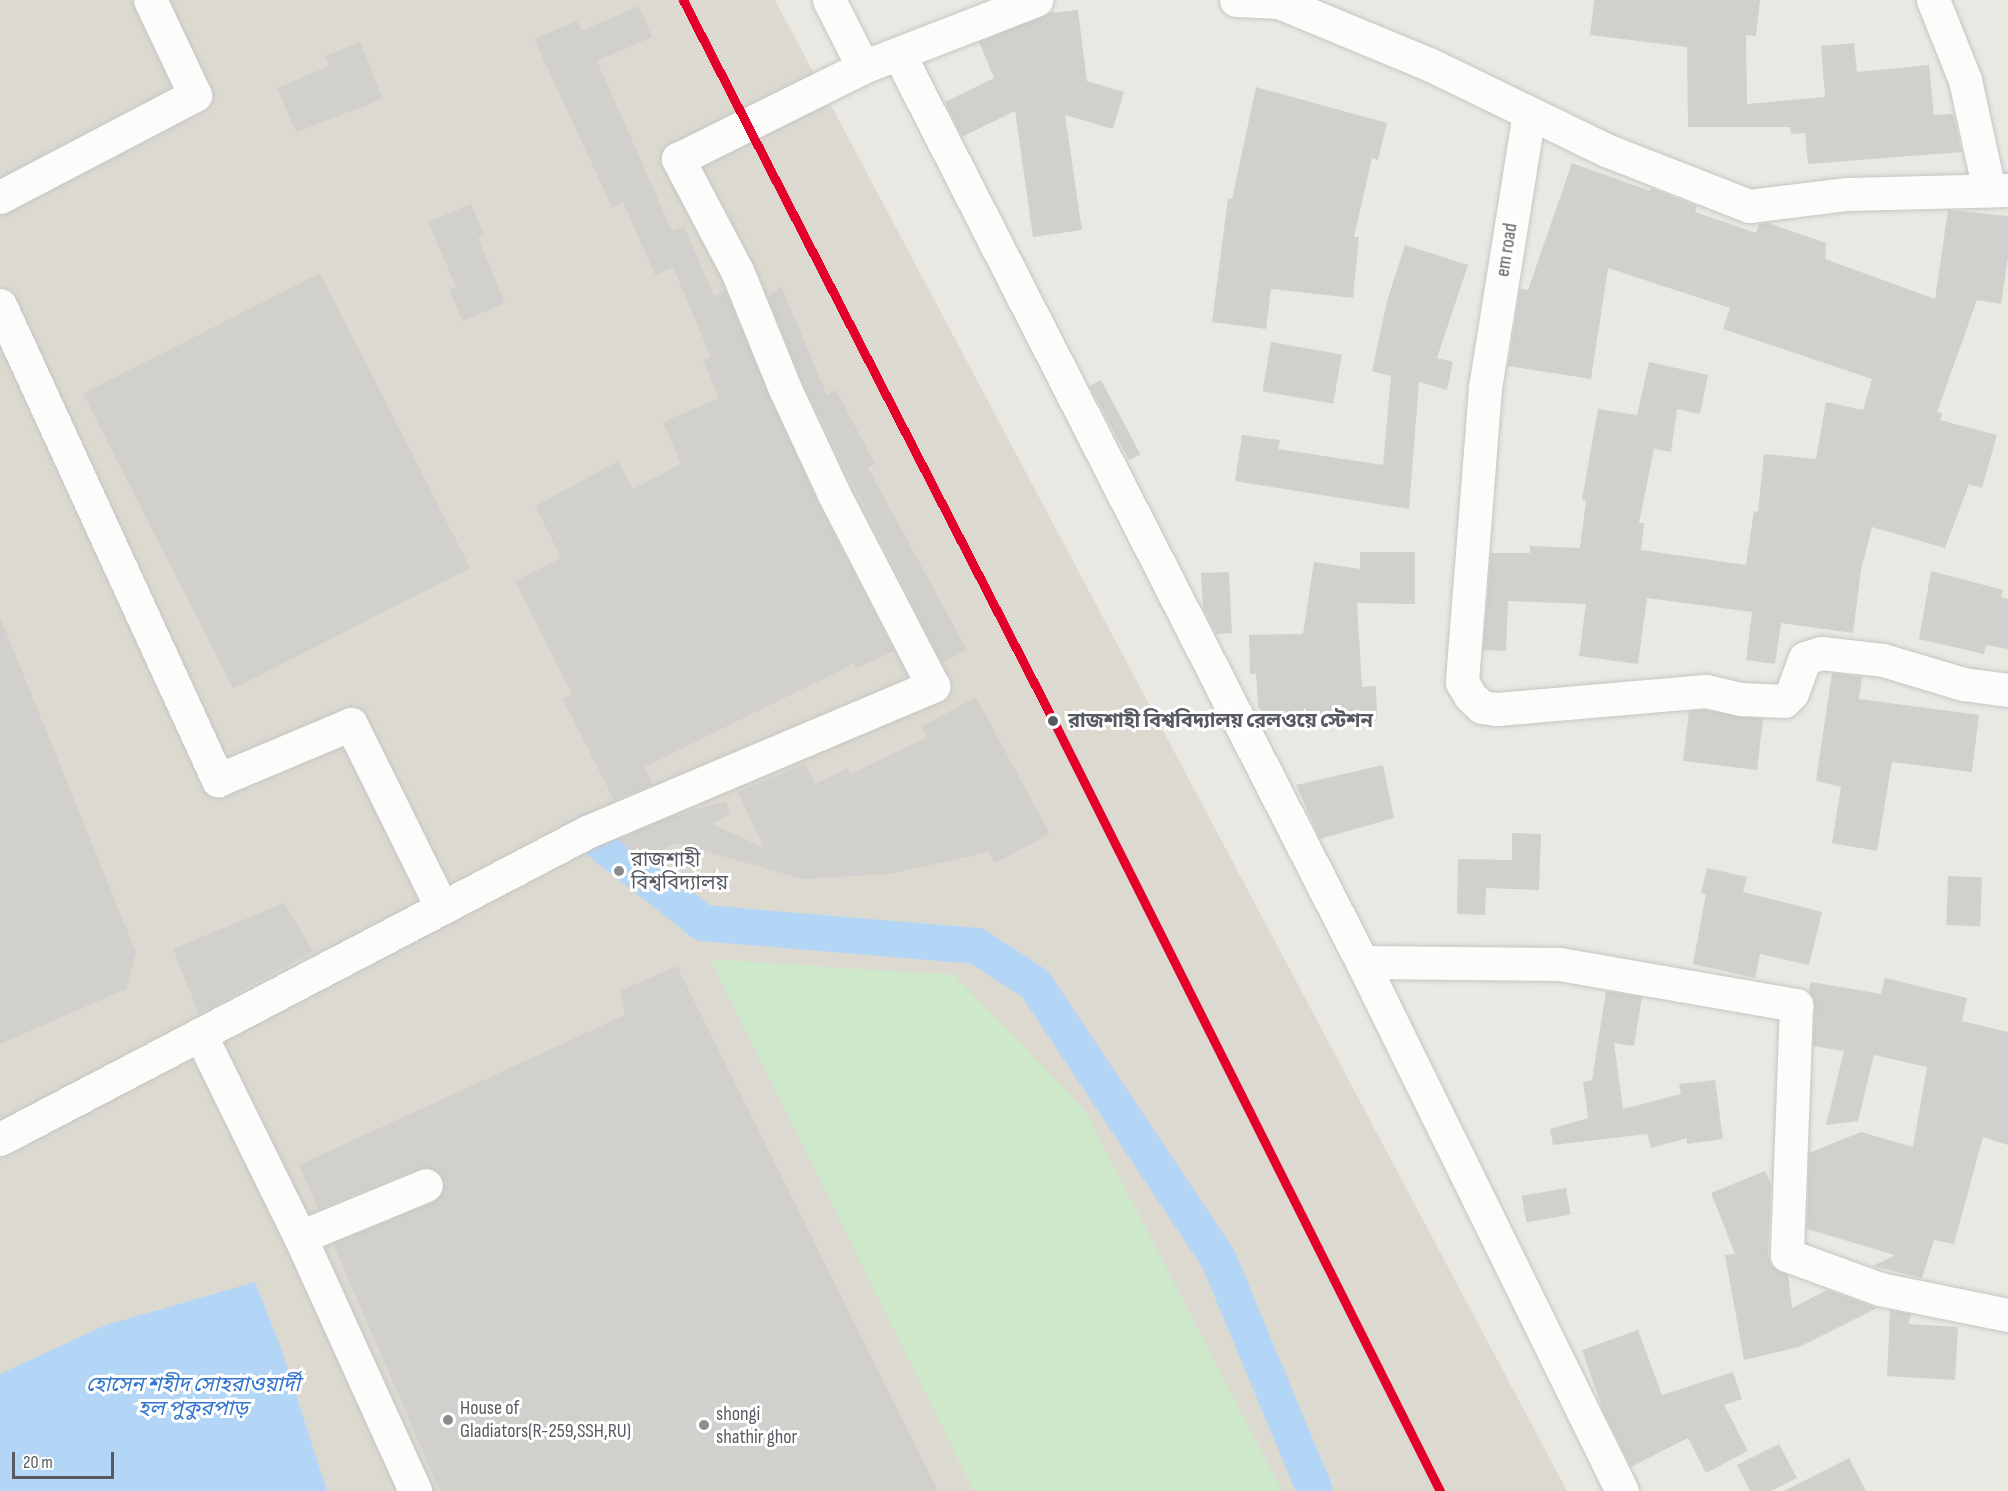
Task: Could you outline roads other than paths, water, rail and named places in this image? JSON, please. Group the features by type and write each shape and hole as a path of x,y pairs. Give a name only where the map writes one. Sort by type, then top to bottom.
{"street":[{"path":"0,197 195,95 150,0"},
{"path":"829,0 863,67"},
{"path":"0,1139 587,832 933,686 834,494 785,388 737,271 678,159 863,67 1036,0"},
{"path":"1236,0 1279,2 1431,65 1606,150 1749,206 1847,194 1998,190 1965,80 1932,0"},
{"path":"899,54 1362,962 1622,1491"},
{"name":"em road","path":"1529,113 1485,388 1462,682 1482,707 1524,710 1706,691 1742,699 1784,701 1792,693 1805,658 1821,653 1883,660 1963,684 2008,690"},
{"path":"0,305 218,780 351,724 442,908"},
{"path":"1362,962 1560,964 1796,1005 1787,1256 1880,1289 2008,1315"},
{"path":"200,1034 300,1236 416,1491"},
{"path":"300,1236 426,1185"}],"water":[{"name":"হোসেন শহীদ সোহরাওয়ার্দী হল পুকুরপাড়","path":"255,1282 281,1348 327,1491 0,1491 0,1374 106,1325"}],"waterway":[{"path":"587,832 703,923 977,946 1035,984 1218,1258 1315,1491"}],"place":[{"name":"রাজশাহী বিশ্ববিদ্যালয় রেলওয়ে স্টেশন","path":"1053,721"},
{"name":"রাজশাহী বিশ্ববিদ্যালয়","path":"619,871"},
{"name":"House of Gladiators(R-259,SSH,RU)","path":"448,1420"},
{"name":"shongi shathir ghor","path":"704,1425"}]}
